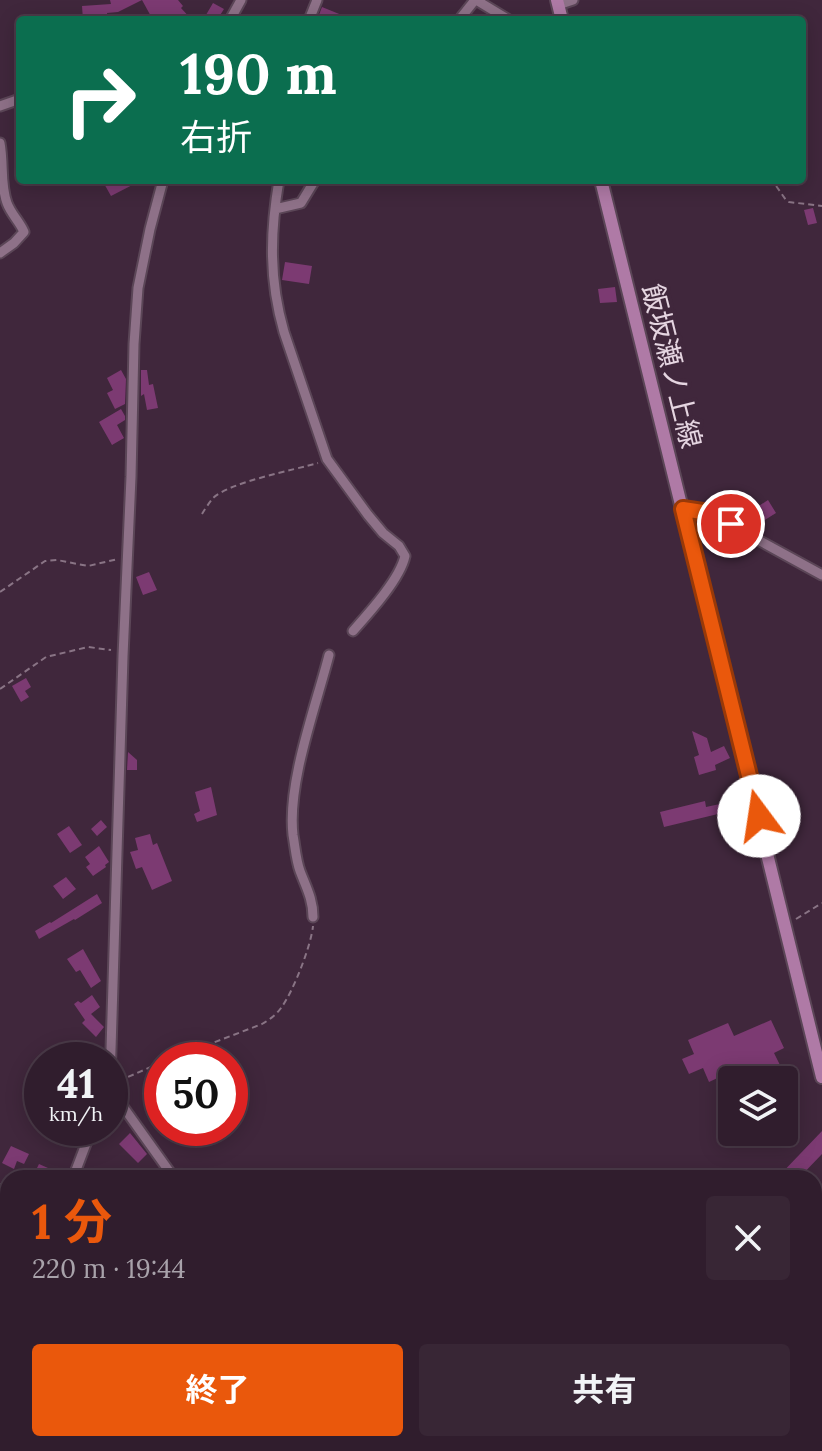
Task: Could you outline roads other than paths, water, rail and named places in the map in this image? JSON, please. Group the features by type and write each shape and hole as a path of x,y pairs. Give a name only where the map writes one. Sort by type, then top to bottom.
{"main road":[{"name":"飯坂瀬ノ上線","path":"602,184 822,1077"}],"street":[{"path":"462,16 475,0 502,16"},
{"path":"558,3 573,0"},
{"path":"0,143 4,195 8,208 24,232 0,253"},
{"path":"113,1042 134,344 138,288 162,184"},
{"path":"278,184 271,264 278,312 327,459 368,515 405,556 395,577 353,631"},
{"path":"275,209 301,203 313,184"},
{"path":"683,509 709,513 822,575"},
{"path":"313,917 313,903 299,868 292,810 301,759 329,655"},
{"path":"128,1114 168,1170"},
{"path":"76,1170 85,1146"}]}
